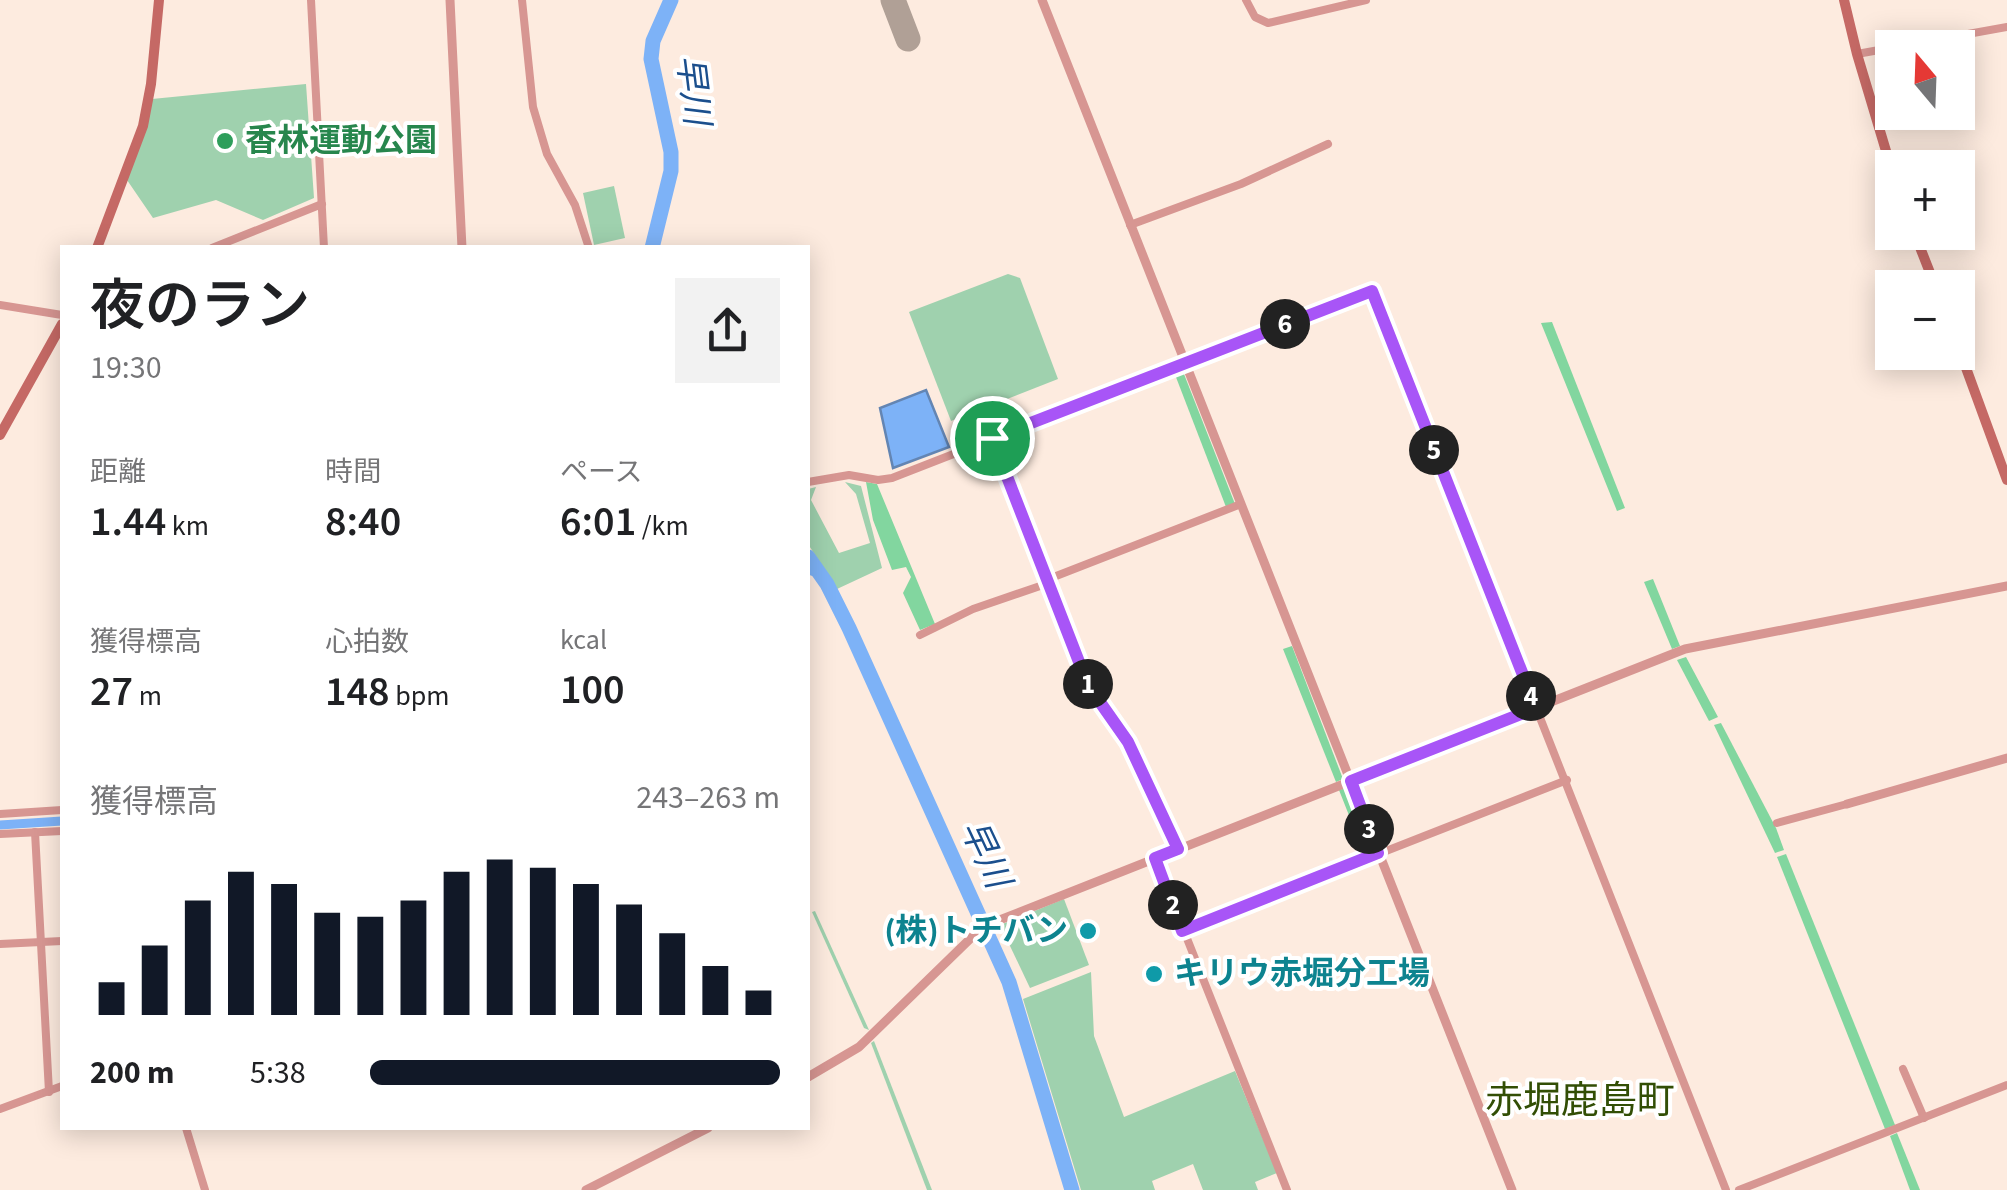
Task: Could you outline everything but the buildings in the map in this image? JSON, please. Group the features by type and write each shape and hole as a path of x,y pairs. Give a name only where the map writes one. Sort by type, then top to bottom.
{"main road":[{"path":"98,245 142,126 151,84 159,0"},
{"path":"1844,0 1886,150"},
{"path":"0,435 60,328"},
{"path":"1967,370 2007,480"}],"street":[{"path":"311,0 324,245"},
{"path":"450,0 462,245"},
{"path":"522,0 532,108 547,154 574,204 588,245"},
{"path":"1042,0 1512,1190"},
{"path":"1246,0 1256,17 1268,23 1366,0"},
{"path":"1857,54 2007,27"},
{"path":"1130,225 1241,184 1328,144"},
{"path":"220,245 322,204"},
{"path":"810,482 849,475 886,480 1372,291 1726,1190"},
{"path":"0,306 60,314"},
{"path":"992,438 1088,685 1128,742 1178,849"},
{"path":"920,635 973,609 1241,504"},
{"path":"810,1076 859,1047 974,935 992,923 1696,646 2007,586"},
{"path":"1777,823 2007,758"},
{"path":"1182,931 1567,780"},
{"path":"0,814 60,810"},
{"path":"0,834 60,831"},
{"path":"35,832 48,1092"},
{"path":"1155,858 1287,1190"},
{"path":"0,944 60,941"},
{"path":"1903,1069 1924,1118"},
{"path":"1740,1190 2007,1086"},
{"path":"0,1109 60,1087"},
{"path":"187,1130 206,1190"},
{"path":"586,1190 704,1130"}],"green space":[{"name":"香林運動公園","path":"306,84 314,198 263,220 216,200 153,218 127,180 152,99"},
{"path":"614,186 625,238 594,245 583,193"},
{"path":"1008,274 1020,278 1058,379 951,421 909,312"},
{"path":"1552,322 1625,508 1617,511 1541,323"},
{"path":"1182,369 1235,504 1226,507 1174,372"},
{"path":"845,482 861,486 882,568 837,589 810,547 810,488 816,487 811,500 839,553 870,543 856,494"},
{"path":"866,482 877,484 935,624 920,630 903,593 911,577 906,567 892,570 873,520"},
{"path":"1653,579 1680,646 1672,649 1644,582"},
{"path":"1292,646 1343,779 1336,782 1283,649"},
{"path":"1686,657 1718,717 1709,721 1677,660"},
{"path":"1721,723 1784,850 1775,853 1714,725"},
{"path":"1346,788 1347,799 1351,798 1371,850 1365,856 1339,790"},
{"path":"1786,854 1895,1125 1885,1129 1777,857"},
{"path":"1064,899 1089,965 1030,988 1000,925"},
{"path":"815,911 869,1030 864,1028 812,912"},
{"path":"1091,972 1094,1036 1124,1117 1235,1071 1277,1173 1255,1182 1258,1190 1203,1190 1193,1164 1152,1181 1155,1190 1081,1190 1023,999"},
{"path":"874,1041 932,1190 927,1190 871,1043"},
{"path":"1897,1133 1920,1190 1910,1190 1890,1136"}],"water":[{"path":"926,390 949,447 893,468 880,408"}],"waterway":[{"name":"早川","path":"653,245 671,171 671,152 651,59 653,41 671,0"},
{"name":"早川","path":"810,560 849,628 1009,982 1072,1190"},
{"path":"810,571 818,573"},
{"path":"0,825 60,821"}],"taxiway":[{"path":"893,0 908,39"}],"place":[{"name":"香林運動公園","path":"225,141"},
{"name":"(株)トチバン","path":"1088,931"},
{"name":"キリウ赤堀分工場","path":"1154,974"}],"district":[{"name":"赤堀鹿島町","path":"1580,1101"}],"route":[{"path":"1372,291 1536,708 1351,781 1378,853 1182,931 1155,858 1178,849 1128,742 1088,685 992,438 1372,291"}]}
